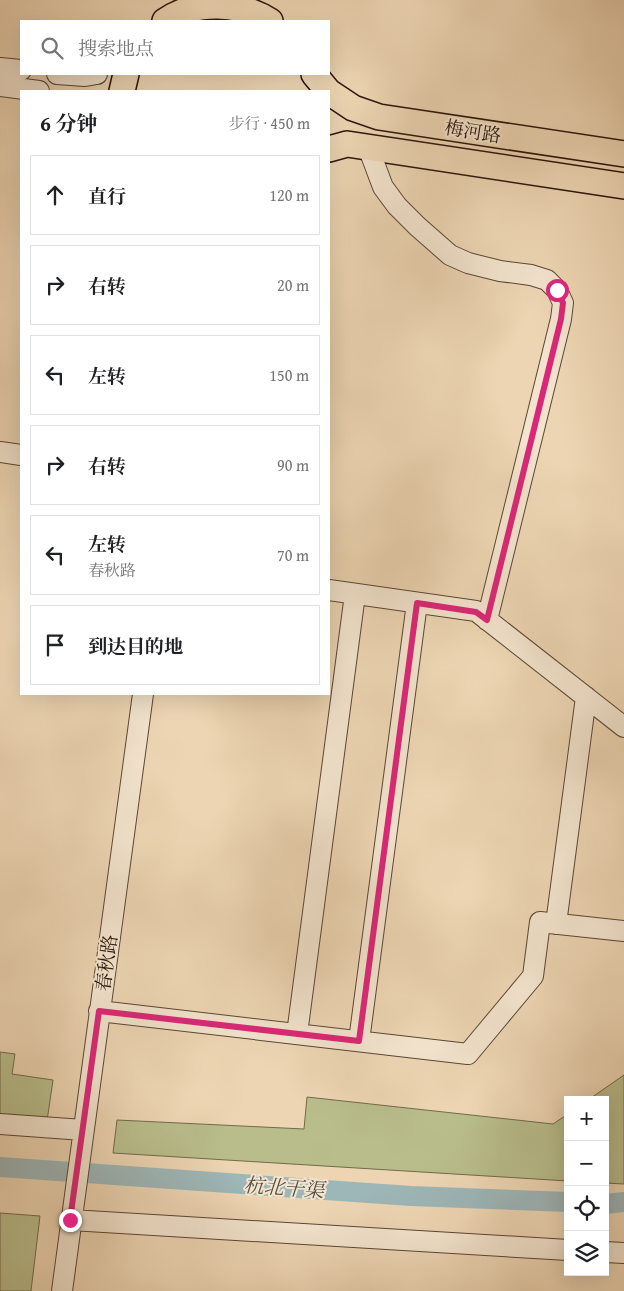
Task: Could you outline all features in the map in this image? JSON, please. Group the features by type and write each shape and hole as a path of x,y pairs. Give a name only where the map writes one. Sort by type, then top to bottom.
{"main road":[{"path":"167,20 187,10 210,3 260,12"},
{"path":"122,90 126,75"},
{"name":"梅河路","path":"312,75 314,90"},
{"name":"梅河路","path":"313,75 327,90"},
{"name":"梅河路","path":"330,93 353,108 379,116 624,154"},
{"name":"梅河路","path":"330,149 347,144 624,186"}],"street":[{"path":"0,68 20,70"},
{"path":"71,75 92,75"},
{"path":"0,86 31,90"},
{"path":"368,147 383,187 392,200 417,226 450,255 468,263 500,271 531,275 547,280 557,290 563,303 559,328 487,620"},
{"path":"0,452 20,455"},
{"path":"330,590 476,612 624,726"},
{"path":"296,1034 355,594"},
{"path":"359,1041 417,603"},
{"name":"春秋路","path":"62,1291 143,695"},
{"path":"556,924 586,697"},
{"path":"99,1011 468,1054 534,976 540,922 624,932"},
{"path":"0,1124 83,1130"},
{"path":"71,1216 564,1250"},
{"path":"609,1252 624,1253"}],"green space":[{"path":"0,1052 15,1054 12,1074 53,1080 47,1121 0,1118"},
{"path":"624,1075 624,1184 609,1183 609,1096 594,1096"},
{"path":"307,1097 553,1124 564,1117 564,1181 113,1153 117,1120 304,1129"},
{"path":"0,1213 40,1216 31,1291 0,1291"}],"waterway":[{"name":"杭北干渠","path":"0,1167 411,1196 564,1202"},
{"name":"杭北干渠","path":"609,1204 624,1202"}],"route":[{"path":"70,1220 99,1011 359,1041 417,603 476,612 487,620 561,319 563,303 557,290"}]}
